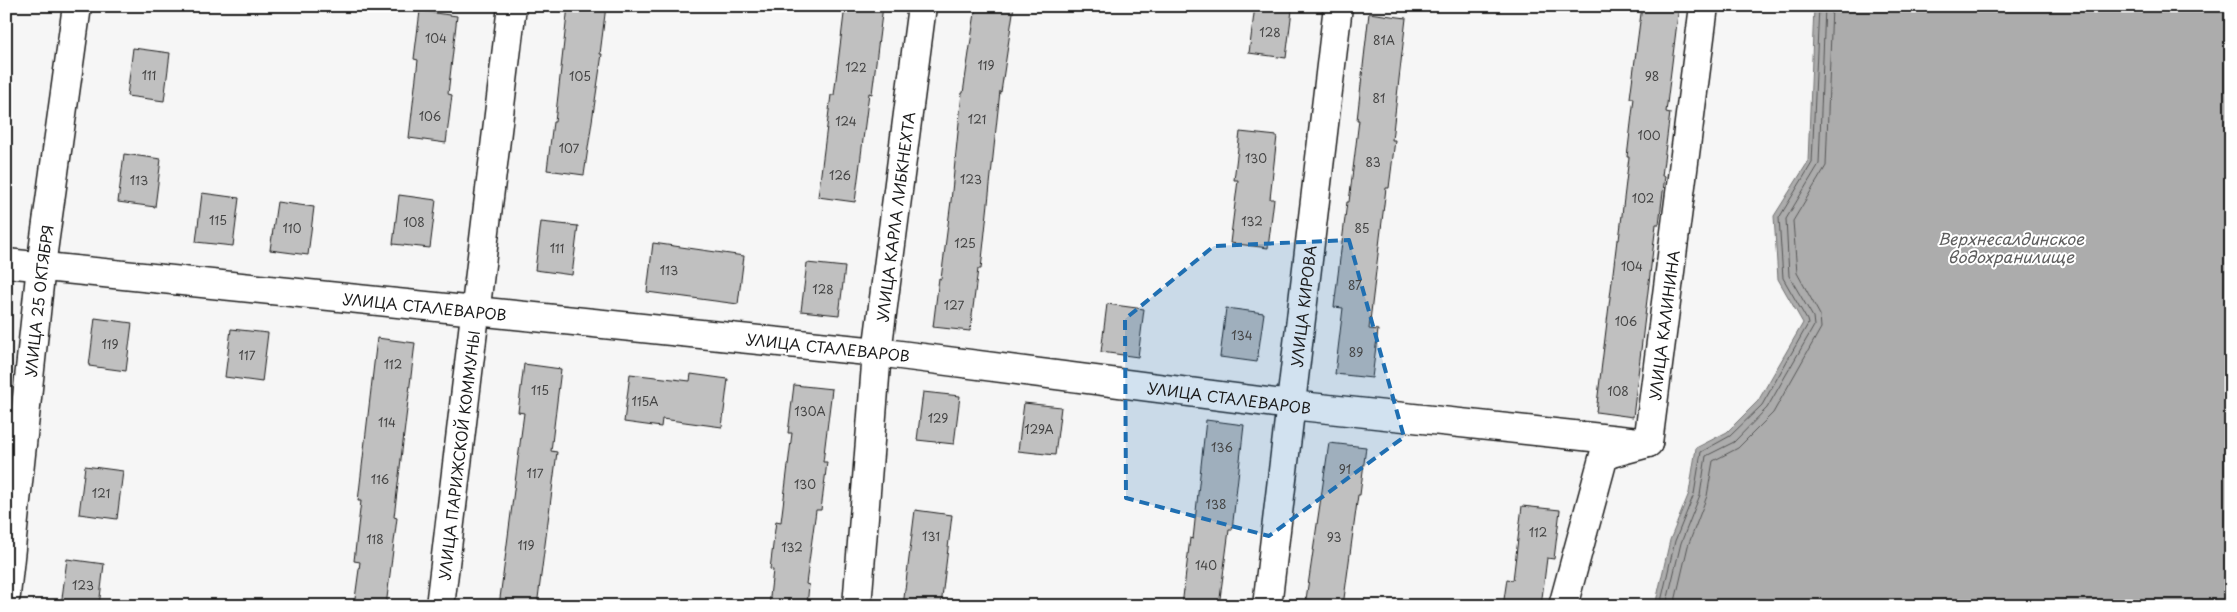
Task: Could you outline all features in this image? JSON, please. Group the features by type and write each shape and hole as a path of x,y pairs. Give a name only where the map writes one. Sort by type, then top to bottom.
{"street":[{"name":"УЛИЦА 25 ОКТЯБРЯ","path":"6,595 41,266 77,6"},
{"name":"УЛИЦА ПАРИЖСКОЙ КОММУНЫ","path":"440,606 512,6"},
{"name":"УЛИЦА КАРЛА ЛИБКНЕХТА","path":"857,606 878,352 922,6"},
{"name":"УЛИЦА КИРОВА","path":"1267,606 1338,6"},
{"name":"УЛИЦА КАЛИНИНА","path":"1648,443 1704,6"},
{"name":"УЛИЦА СТАЛЕВАРОВ","path":"6,263 878,352 1291,404 1648,443"},
{"path":"1563,606 1604,456 1648,443"}],"highlighted area":[{"path":"1349,240 1404,437 1269,536 1126,498 1125,319 1214,246"}],"water":[{"name":"Верхнесалдинское водохранилище","path":"1814,6 2231,6 2231,606 1655,606 1670,540 1689,493 1696,448 1727,432 1758,401 1803,323 1778,279 1774,216 1808,162"}],"building":[{"path":"568,6 606,6 600,54 602,54 584,175 547,170 553,122 555,122"},
{"path":"845,6 883,6 872,94 869,93 855,202 818,197 831,95 834,95"},
{"path":"976,6 1014,6 1000,91 981,269 978,269 970,331 933,327 951,201 962,93"},
{"path":"1255,6 1292,10 1286,58 1249,53"},
{"path":"1642,6 1679,6 1666,112 1670,113 1662,176 1665,176 1659,224 1656,224 1633,417 1596,412 1629,157 1627,157 1634,98 1630,98"},
{"path":"420,11 457,16 448,94 452,95 446,143 409,138 418,60 414,59"},
{"path":"1369,13 1406,18 1392,140 1395,140 1389,188 1386,188 1369,329 1378,330 1372,378 1335,374 1343,308 1334,307 1359,120 1357,120"},
{"path":"133,48 170,53 164,101 127,96"},
{"path":"1240,132 1277,136 1270,199 1274,199 1268,248 1230,243 1238,180 1234,180"},
{"path":"124,154 161,159 155,207 118,202"},
{"path":"202,193 239,198 233,246 196,242"},
{"path":"399,195 436,200 430,248 393,244"},
{"path":"277,202 314,207 308,255 270,250"},
{"path":"541,222 578,226 572,275 535,270"},
{"path":"653,243 744,256 738,304 647,292"},
{"path":"807,263 845,267 839,315 801,311"},
{"path":"1107,304 1144,309 1138,357 1101,352"},
{"path":"1226,308 1264,313 1257,362 1220,357"},
{"path":"95,318 132,323 126,371 89,366"},
{"path":"231,329 268,333 262,382 225,377"},
{"path":"377,338 415,343 394,517 397,518 386,606 354,606 360,562 354,561 361,501 358,501"},
{"path":"524,364 561,369 551,451 557,452 537,606 499,606 524,413 518,412"},
{"path":"630,374 690,381 691,374 728,379 722,427 662,419 661,427 624,422"},
{"path":"794,385 832,389 823,462 827,462 821,510 816,510 806,584 809,585 807,606 769,606 773,570 770,569 776,521 781,522 792,433 788,433"},
{"path":"923,392 960,396 954,444 917,440"},
{"path":"1024,403 1061,407 1055,455 1018,451"},
{"path":"1206,420 1244,425 1232,530 1229,530 1219,606 1182,606 1190,538 1193,539"},
{"path":"1329,443 1366,447 1360,495 1358,495 1343,606 1305,606"},
{"path":"85,466 123,471 117,519 79,514"},
{"path":"1522,506 1560,510 1554,559 1547,558 1541,606 1503,606 1507,579 1513,580"},
{"path":"915,510 952,515 941,606 903,606"},
{"path":"67,559 104,564 99,606 61,606"}]}
